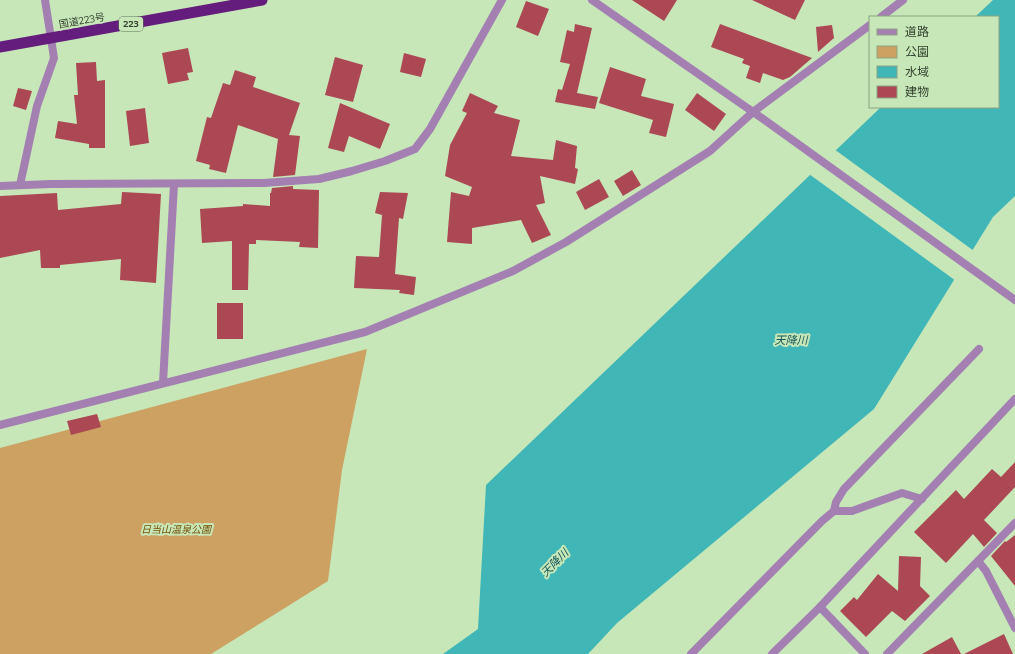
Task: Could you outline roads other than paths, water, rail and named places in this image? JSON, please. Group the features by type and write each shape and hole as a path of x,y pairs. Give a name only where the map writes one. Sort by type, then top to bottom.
{"highway":[{"name":"国道223号","path":"0,47 262,0"}],"street":[{"path":"20,185 37,106 54,58 45,0"},
{"path":"0,186 264,183 319,179 385,161 415,149 430,129 502,0"},
{"path":"592,0 766,121 1015,300"},
{"path":"882,16 903,0"},
{"path":"0,425 365,332 513,271 566,242 710,151 753,112 869,26"},
{"path":"163,383 174,184"},
{"path":"691,654 822,521 834,511 836,502 844,489 979,349"},
{"path":"772,654 820,607 1015,399"},
{"path":"834,511 852,511 902,493 922,499"},
{"path":"887,654 1015,523"},
{"path":"978,562 986,570 1015,628"},
{"path":"820,607 864,654"}],"water":[{"name":"天降川","path":"993,0 1015,0 1015,196 993,217 874,409 617,623 588,654 443,654 478,629 486,485 880,108 999,108 999,16 976,16"}],"park label":[{"name":"日当山温泉公園","path":"176,530"}]}
